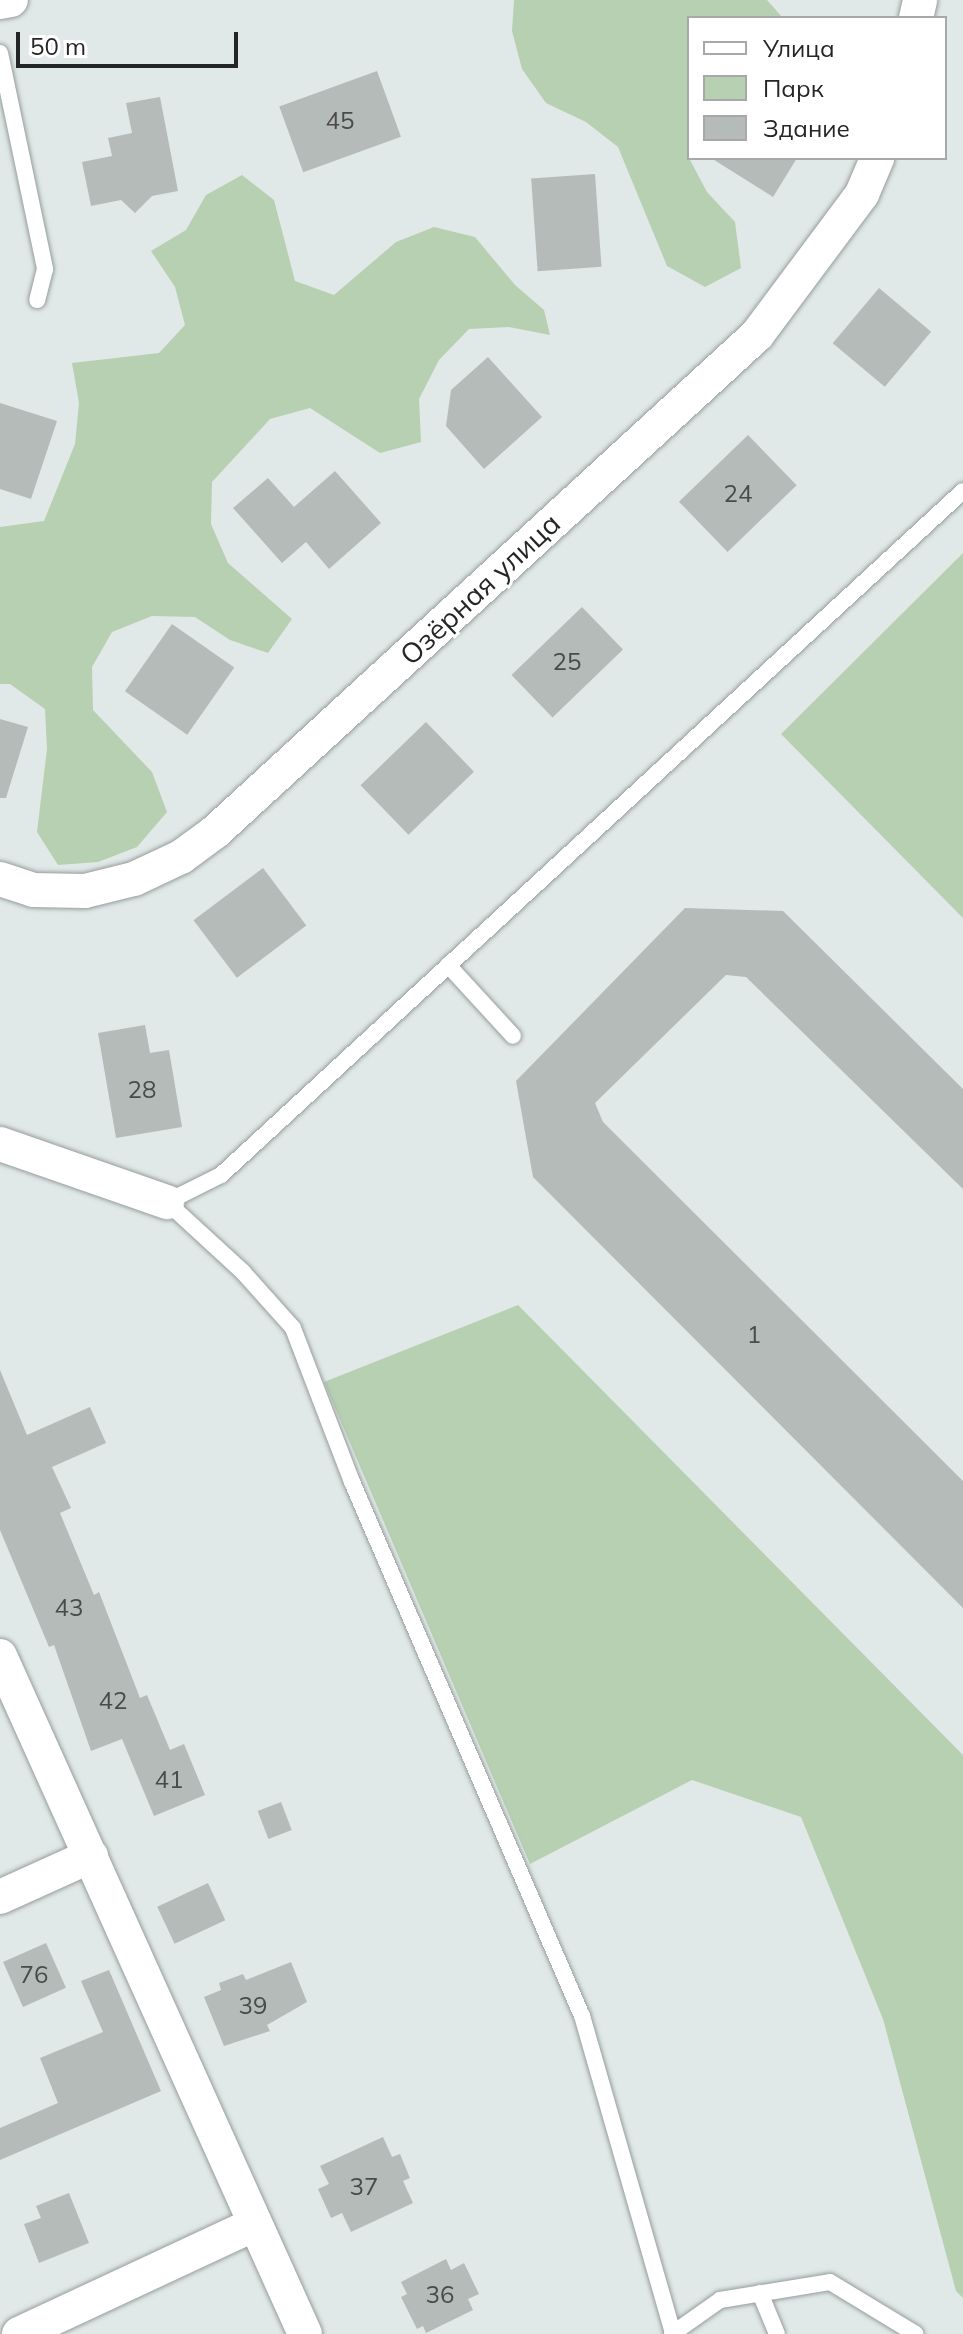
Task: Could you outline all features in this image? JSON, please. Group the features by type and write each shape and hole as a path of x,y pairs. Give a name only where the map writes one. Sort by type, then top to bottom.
{"street":[{"path":"0,2 11,0"},
{"name":"Озёрная улица","path":"0,879 33,890 85,891 134,879 181,857 215,832 757,335 862,194 876,160"},
{"path":"0,1144 167,1202"},
{"path":"0,1656 305,2334"},
{"path":"0,1897 91,1856"},
{"path":"19,2334 255,2224"}],"lane":[{"path":"0,53 45,269 37,300"},
{"path":"916,2334 830,2282 720,2300 672,2334 582,2016 358,1496 293,1328 243,1272 167,1202 221,1175 963,491"},
{"path":"448,965 513,1036"},
{"path":"760,2293 777,2334"}],"green space":[{"path":"514,0 767,0 781,16 687,16 687,160 690,160 707,192 735,222 741,268 705,287 667,266 618,147 586,122 546,103 522,69 512,31"},
{"path":"242,175 274,200 295,281 334,295 396,242 434,227 475,237 515,285 544,310 550,335 509,327 469,329 439,360 419,399 421,442 380,453 310,408 270,419 212,482 211,524 228,563 292,619 268,653 230,640 195,617 152,616 112,632 92,667 93,710 152,772 167,812 137,847 98,862 58,865 37,832 47,749 45,709 10,684 0,684 0,527 44,521 75,444 79,403 72,363 159,353 185,325 175,287 151,251 186,230 206,195"},
{"path":"963,553 963,918 781,734"},
{"path":"518,1305 963,1755 963,2298 956,2291 883,2019 801,1817 692,1780 530,1864 324,1382"}],"building":[{"path":"377,71 401,137 303,172 279,107"},
{"path":"160,97 178,191 152,196 135,213 121,200 91,206 82,162 112,156 108,138 132,133 126,103"},
{"path":"714,160 796,160 773,197"},
{"path":"595,174 601,267 538,271 531,178"},
{"path":"879,288 931,332 885,387 833,343"},
{"path":"488,357 542,417 484,469 446,426 451,390"},
{"path":"0,403 57,421 31,499 0,489"},
{"path":"748,435 797,485 728,552 679,502"},
{"path":"335,471 381,523 329,569 306,542 282,563 233,508 268,478 294,507"},
{"path":"582,607 623,649 552,718 512,675"},
{"path":"172,624 234,668 187,735 125,691"},
{"path":"0,719 28,727 6,798 0,798"},
{"path":"426,722 474,772 408,835 361,785"},
{"path":"263,868 306,926 237,978 194,920"},
{"path":"685,908 783,911 963,1089 963,1189 746,977 726,975 595,1103 603,1122 963,1481 963,1608 533,1177 516,1081"},
{"path":"145,1025 150,1053 169,1050 182,1127 116,1138 98,1033"},
{"path":"0,1370 27,1435 90,1407 106,1443 52,1467 71,1508 60,1513 94,1595 99,1592 140,1698 147,1695 170,1750 184,1744 205,1795 154,1816 122,1739 91,1751 54,1645 49,1647 0,1530"},
{"path":"281,1802 292,1830 268,1839 258,1811"},
{"path":"208,1883 225,1920 175,1944 157,1907"},
{"path":"46,1943 66,1988 23,2007 3,1962"},
{"path":"291,1962 307,2002 267,2025 270,2031 224,2046 204,1997 221,1990 219,1983 243,1974 246,1980"},
{"path":"109,1970 161,2091 0,2160 0,2128 58,2103 40,2058 103,2032 81,1981"},
{"path":"383,2137 392,2157 400,2154 410,2178 403,2181 413,2203 351,2232 342,2213 331,2218 318,2189 329,2184 320,2166"},
{"path":"69,2193 89,2243 39,2263 24,2224 41,2218 36,2206"},
{"path":"446,2259 451,2270 464,2263 479,2294 468,2299 473,2310 426,2333 423,2326 417,2329 401,2297 407,2294 401,2282"}]}
